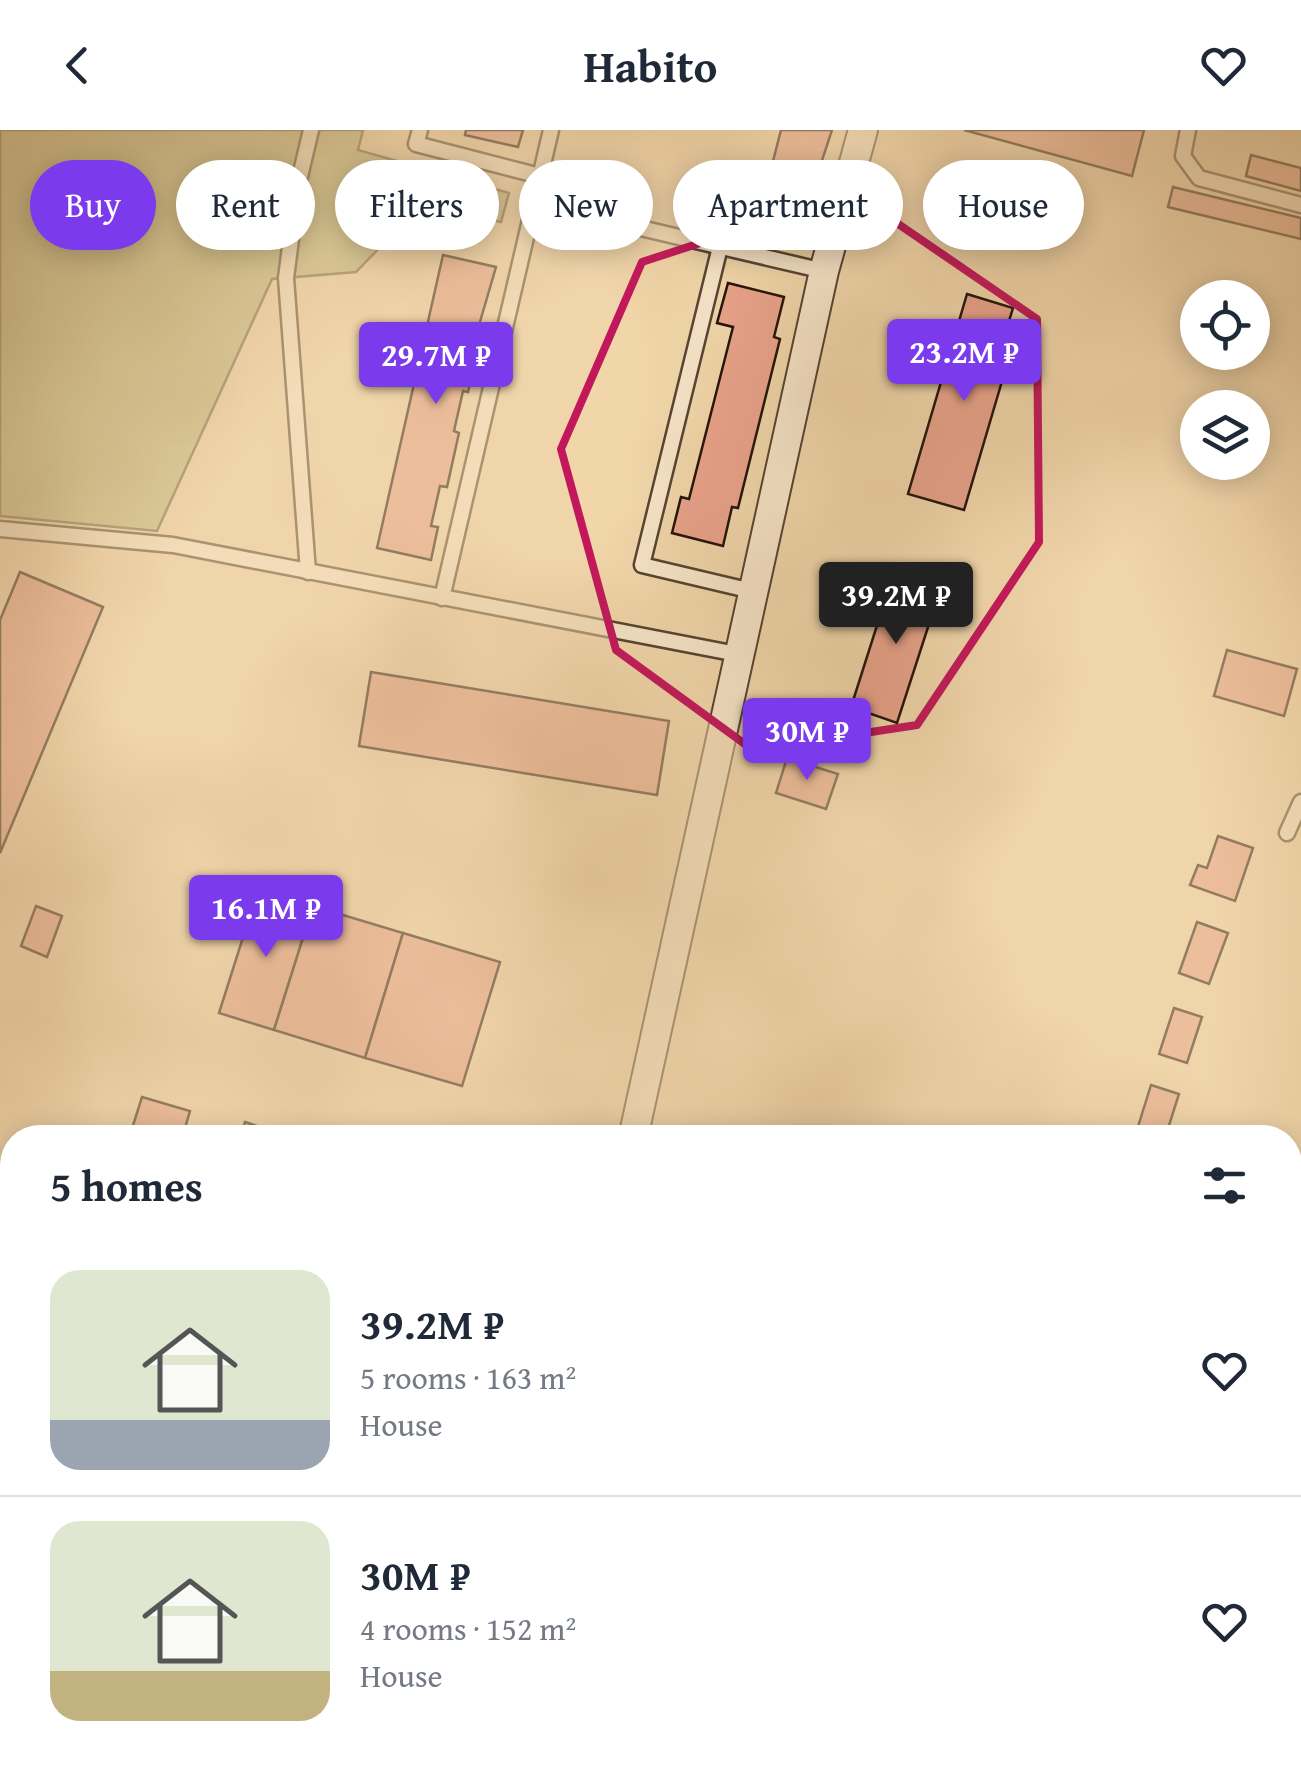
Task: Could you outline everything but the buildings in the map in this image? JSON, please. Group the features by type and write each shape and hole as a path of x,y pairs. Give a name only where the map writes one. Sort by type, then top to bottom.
{"street":[{"path":"636,1125 824,272 864,130"}],"lane":[{"path":"308,572 285,320 298,185 311,130"},
{"path":"420,130 416,144 519,171"},
{"path":"544,160 551,130"},
{"path":"1188,130 1183,156 1199,178 1301,205"},
{"path":"442,598 523,250"},
{"path":"719,250 642,565 752,592"},
{"path":"732,250 824,272"},
{"path":"0,529 173,546 738,654"},
{"path":"1286,833 1301,802"}],"highlighted area":[{"path":"853,193 1037,319 1039,542 917,725 753,750 616,650 561,449 642,262"}],"shaded area":[{"path":"0,130 363,130 358,150 393,160 335,160 335,250 377,250 356,272 272,279 157,531 0,516"},
{"path":"499,190 509,193 499,222"}]}
